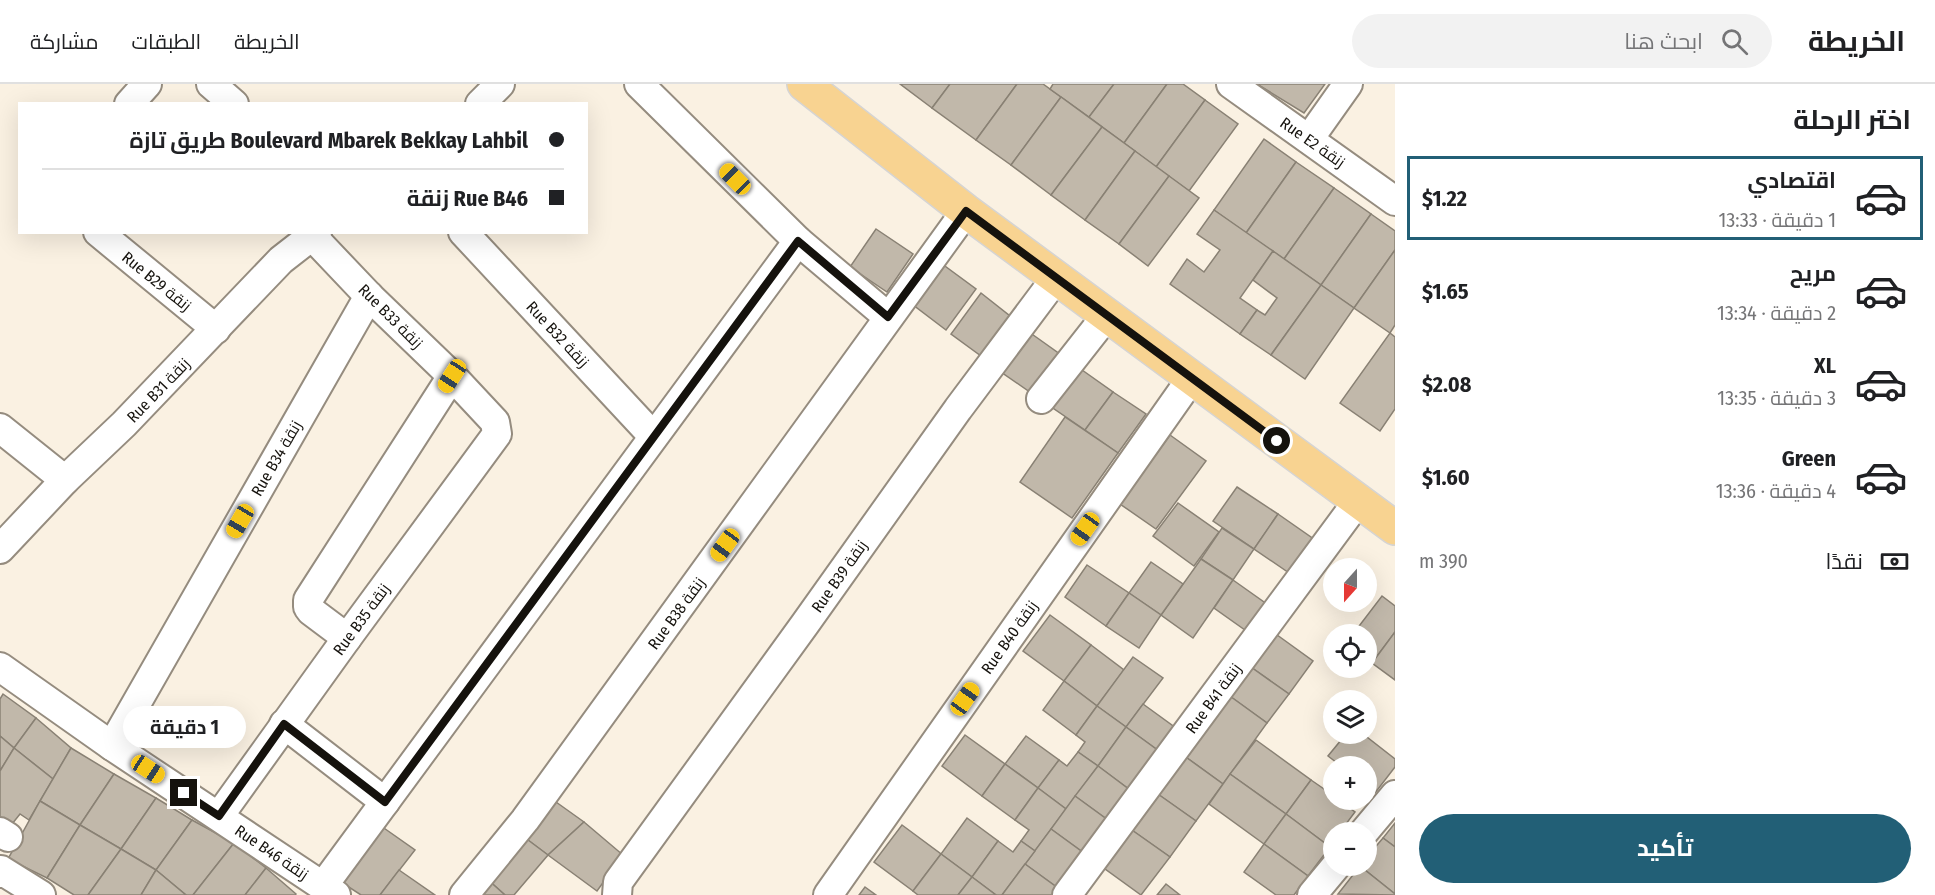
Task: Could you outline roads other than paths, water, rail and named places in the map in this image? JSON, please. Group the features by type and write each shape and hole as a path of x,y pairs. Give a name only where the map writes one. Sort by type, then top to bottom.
{"main road":[{"path":"804,84 966,211 1395,528"}],"street":[{"path":"131,102 147,84"},
{"path":"211,84 232,102"},
{"path":"639,84 798,241 888,317"},
{"name":"Rue E2 زنقة","path":"1231,84 1395,201"},
{"path":"1309,139 1348,84"},
{"name":"Rue B38 زنقة","path":"464,895 525,820 966,211"},
{"name":"Rue B29 زنقة","path":"100,234 216,329"},
{"name":"Rue B31 زنقة","path":"0,549 281,260 315,234"},
{"name":"Rue B33 زنقة","path":"315,234 369,296 452,376 495,422"},
{"name":"Rue B32 زنقة","path":"465,234 653,436"},
{"path":"330,891 385,802 798,241"},
{"name":"Rue B39 زنقة","path":"620,885 958,408 1056,278"},
{"name":"Rue B34 زنقة","path":"112,746 369,296"},
{"path":"1041,399 1107,315"},
{"path":"347,638 311,611 308,607 308,600 452,376"},
{"name":"Rue B40 زنقة","path":"828,895 1191,379"},
{"name":"Rue B35 زنقة","path":"219,816 284,724 494,440 497,428 495,422"},
{"path":"0,428 65,480"},
{"name":"Rue B41 زنقة","path":"1067,895 1358,501"},
{"name":"Rue B46 زنقة","path":"0,667 112,746 330,891"},
{"path":"284,724 385,802"},
{"path":"1372,822 1395,795"},
{"path":"1,871 41,895"},
{"path":"1312,895 1328,876"}]}
